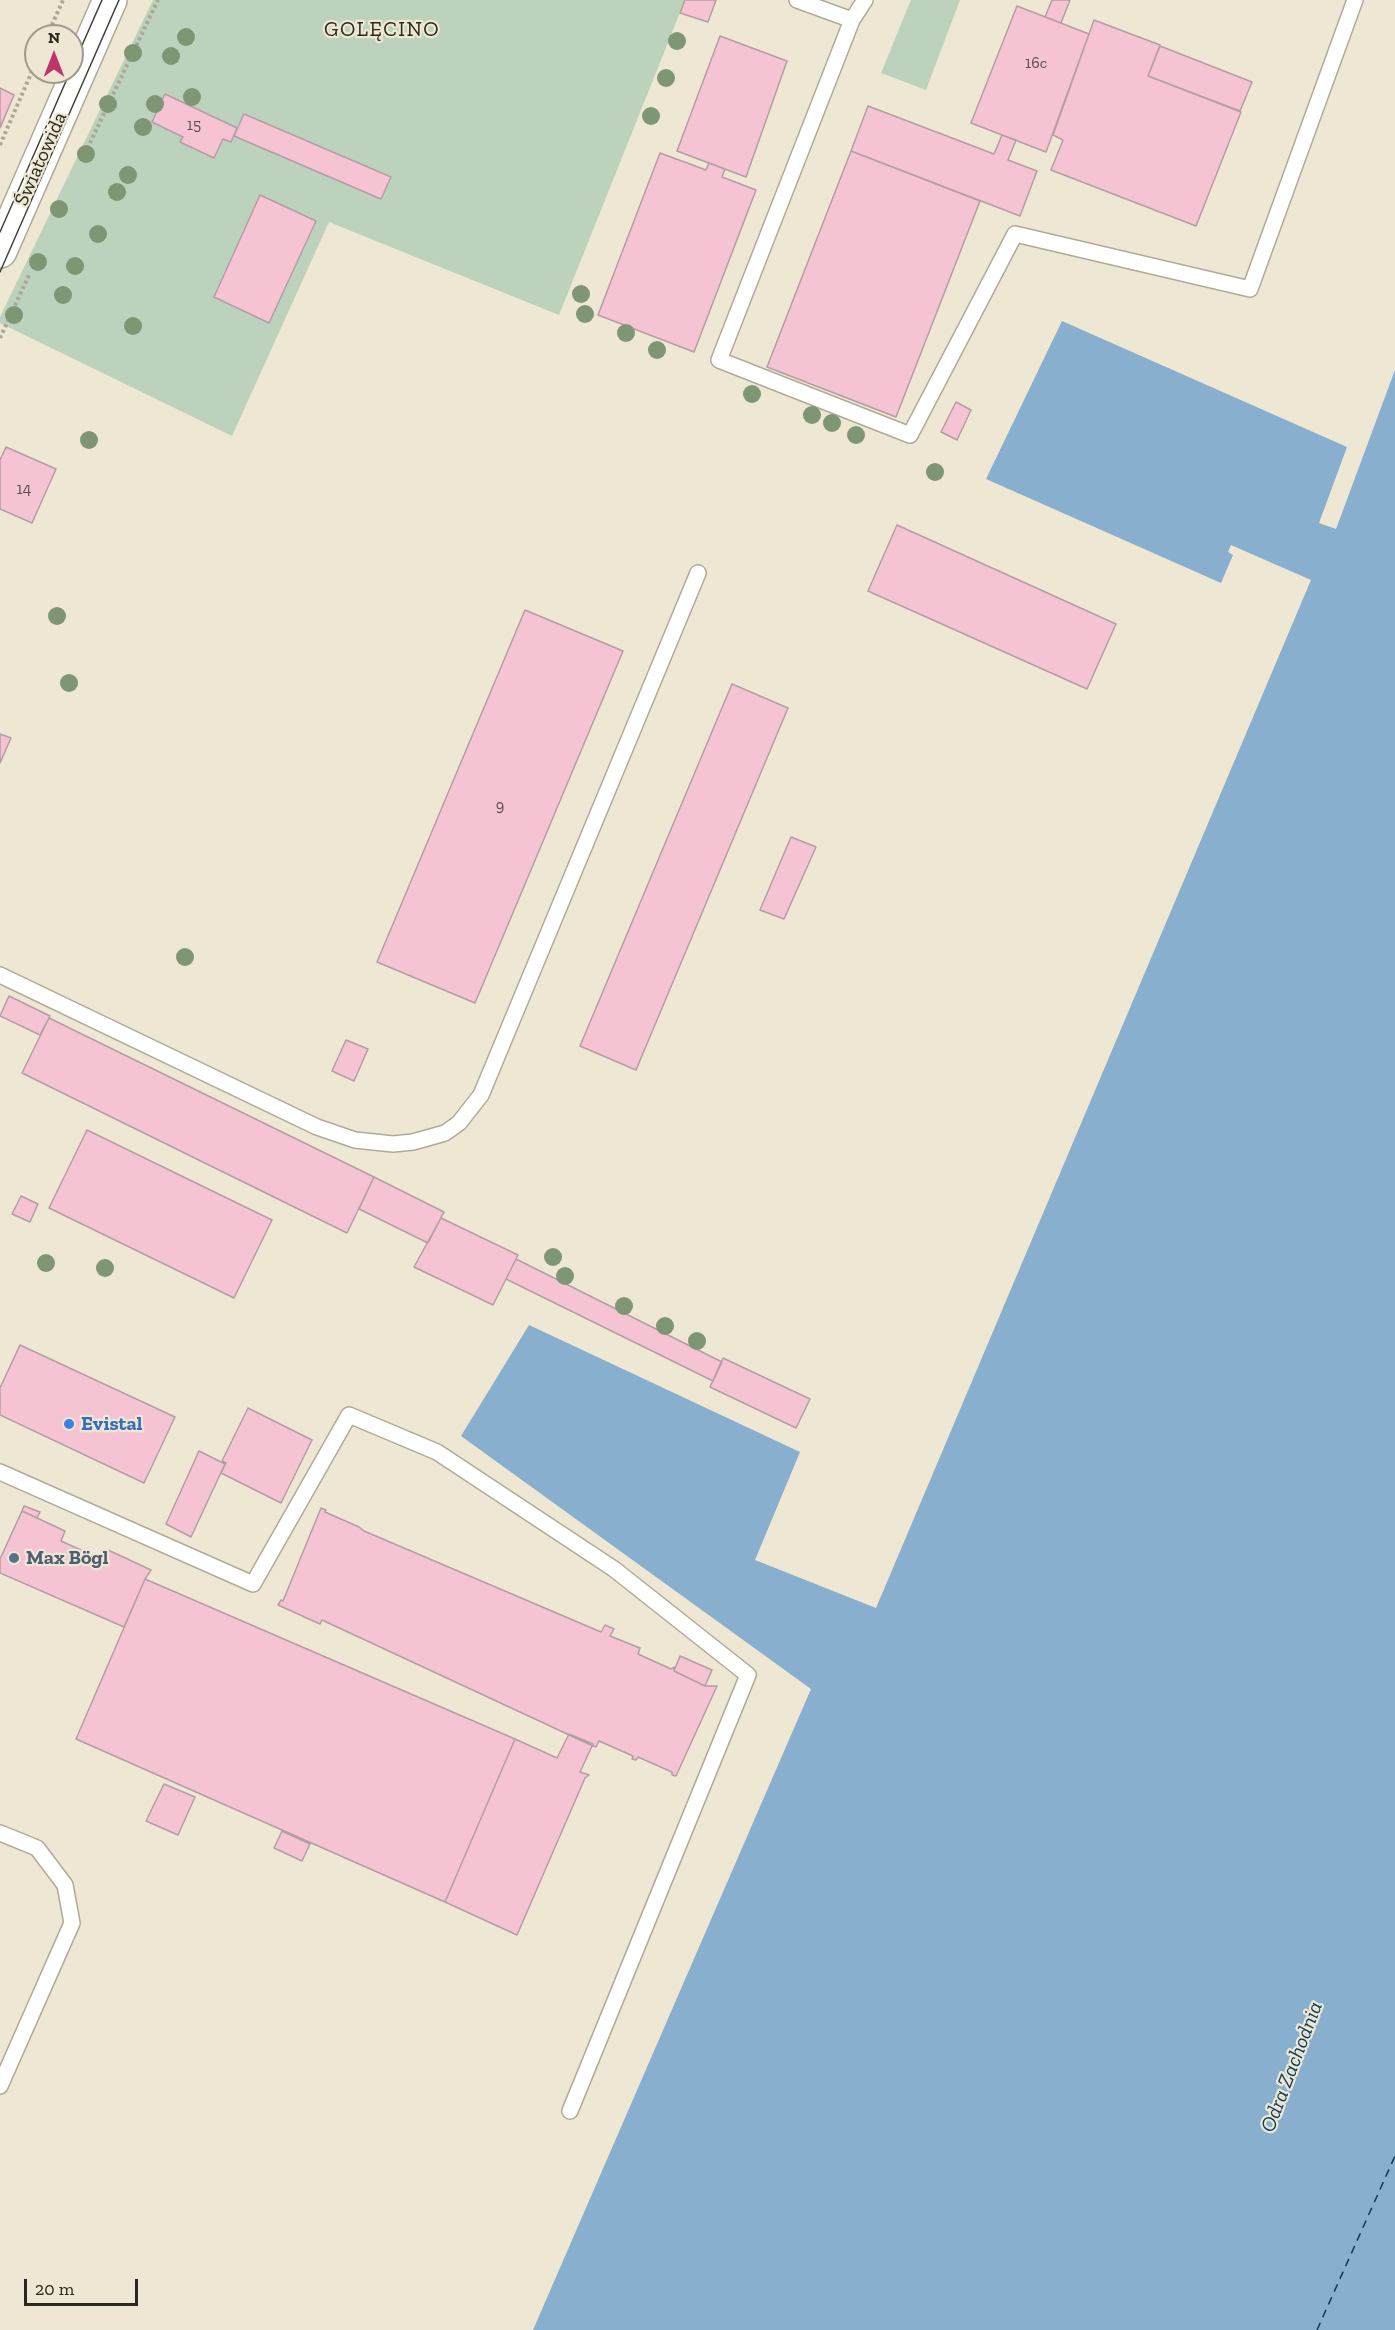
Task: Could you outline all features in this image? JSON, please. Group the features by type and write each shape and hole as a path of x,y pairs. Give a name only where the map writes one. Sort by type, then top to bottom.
{"street":[{"name":"Światowida","path":"0,251 110,0"}],"lane":[{"path":"797,0 852,20"},
{"path":"865,0 852,20 719,360 910,435 1015,234 1250,289 1355,0"},
{"path":"0,975 317,1127 355,1140 393,1144 422,1140 445,1133 459,1123 481,1095 698,573"},
{"path":"0,1472 253,1584 349,1416 447,1458 614,1569 748,1676 570,2111"},
{"path":"0,1833 37,1848 65,1885 72,1923 0,2086"}],"path":[{"path":"52,24 63,0"},
{"path":"0,145 26,84"}],"green space":[{"path":"153,0 685,0 559,315 329,222 232,436 0,323 0,317"},
{"path":"911,0 960,0 926,90 881,73"}],"water":[{"name":"Odra Zachodnia","path":"1062,321 1347,447 1319,523 1336,529 1395,370 1395,2330 533,2330 811,1689 461,1436 529,1325 800,1452 755,1560 876,1608 1311,580 1231,545 1228,552 1233,555 1221,583 986,479"}],"building":[{"path":"685,0 716,0 708,22 680,13"},
{"path":"1052,0 1070,0 1061,23 1045,17"},
{"path":"1017,6 1089,34 1046,152 971,123"},
{"path":"1094,20 1160,45 1148,76 1241,112 1196,226 1051,170 1063,140 1053,135"},
{"path":"720,36 787,61 746,177 677,151"},
{"path":"1160,46 1252,82 1240,111 1148,76"},
{"path":"0,88 14,95 0,128"},
{"path":"165,94 237,128 231,142 223,139 214,158 180,142 183,137 152,122"},
{"path":"868,106 994,154 1002,135 1016,140 1008,160 1037,171 1020,216 851,151"},
{"path":"244,114 391,177 381,199 234,136"},
{"path":"851,151 980,201 896,417 767,367"},
{"path":"660,153 706,170 709,163 725,169 722,177 756,190 694,352 598,315"},
{"path":"260,195 316,221 269,323 214,297"},
{"path":"956,402 971,410 957,440 941,432"},
{"path":"6,447 56,469 32,523 0,509 0,460"},
{"path":"897,525 1116,624 1087,689 868,591"},
{"path":"525,610 623,651 475,1003 377,962"},
{"path":"732,684 788,708 636,1070 580,1046"},
{"path":"0,734 11,738 0,763"},
{"path":"791,837 816,847 784,919 760,910"},
{"path":"9,996 50,1016 40,1035 0,1016"},
{"path":"49,1018 374,1177 347,1233 22,1073"},
{"path":"346,1040 368,1049 354,1081 332,1071"},
{"path":"87,1130 272,1220 234,1298 49,1208"},
{"path":"374,1177 444,1212 428,1243 359,1209"},
{"path":"21,1196 38,1204 30,1222 12,1214"},
{"path":"441,1218 518,1255 493,1305 414,1267"},
{"path":"516,1259 722,1362 713,1381 506,1279"},
{"path":"20,1345 175,1417 144,1483 0,1415 0,1388"},
{"path":"723,1358 810,1399 796,1428 710,1387"},
{"path":"248,1408 312,1440 281,1503 221,1473 226,1463 222,1461"},
{"path":"199,1451 225,1464 191,1537 166,1524"},
{"path":"24,1506 40,1512 37,1518 22,1511"},
{"path":"321,1508 364,1531 601,1632 605,1625 614,1629 610,1636 640,1648 638,1654 671,1669 674,1667 674,1671 705,1686 717,1686 676,1776 638,1757 636,1760 632,1759 633,1756 599,1741 596,1747 593,1746 322,1620 320,1624 278,1605 281,1600 283,1601"},
{"path":"22,1511 65,1531 61,1541 103,1560 108,1550 151,1570 124,1627 0,1573 0,1559"},
{"path":"145,1579 515,1739 445,1902 76,1739"},
{"path":"680,1656 712,1670 705,1686 674,1671"},
{"path":"569,1734 593,1744 580,1772 589,1775 585,1778 517,1935 445,1902 515,1739 557,1758"},
{"path":"164,1784 195,1797 178,1835 146,1821"},
{"path":"282,1831 310,1844 302,1861 274,1848"}],"ferry route":[{"path":"1317,2330 1395,2156"}],"tram line":[{"path":"84,41 102,0"},
{"path":"0,272 119,0"},
{"path":"0,232 65,84"}],"place":[{"name":"Evistal","path":"69,1424"},
{"name":"Max Bögl","path":"14,1558"}],"district":[{"name":"GOLĘCINO","path":"382,30"}]}
